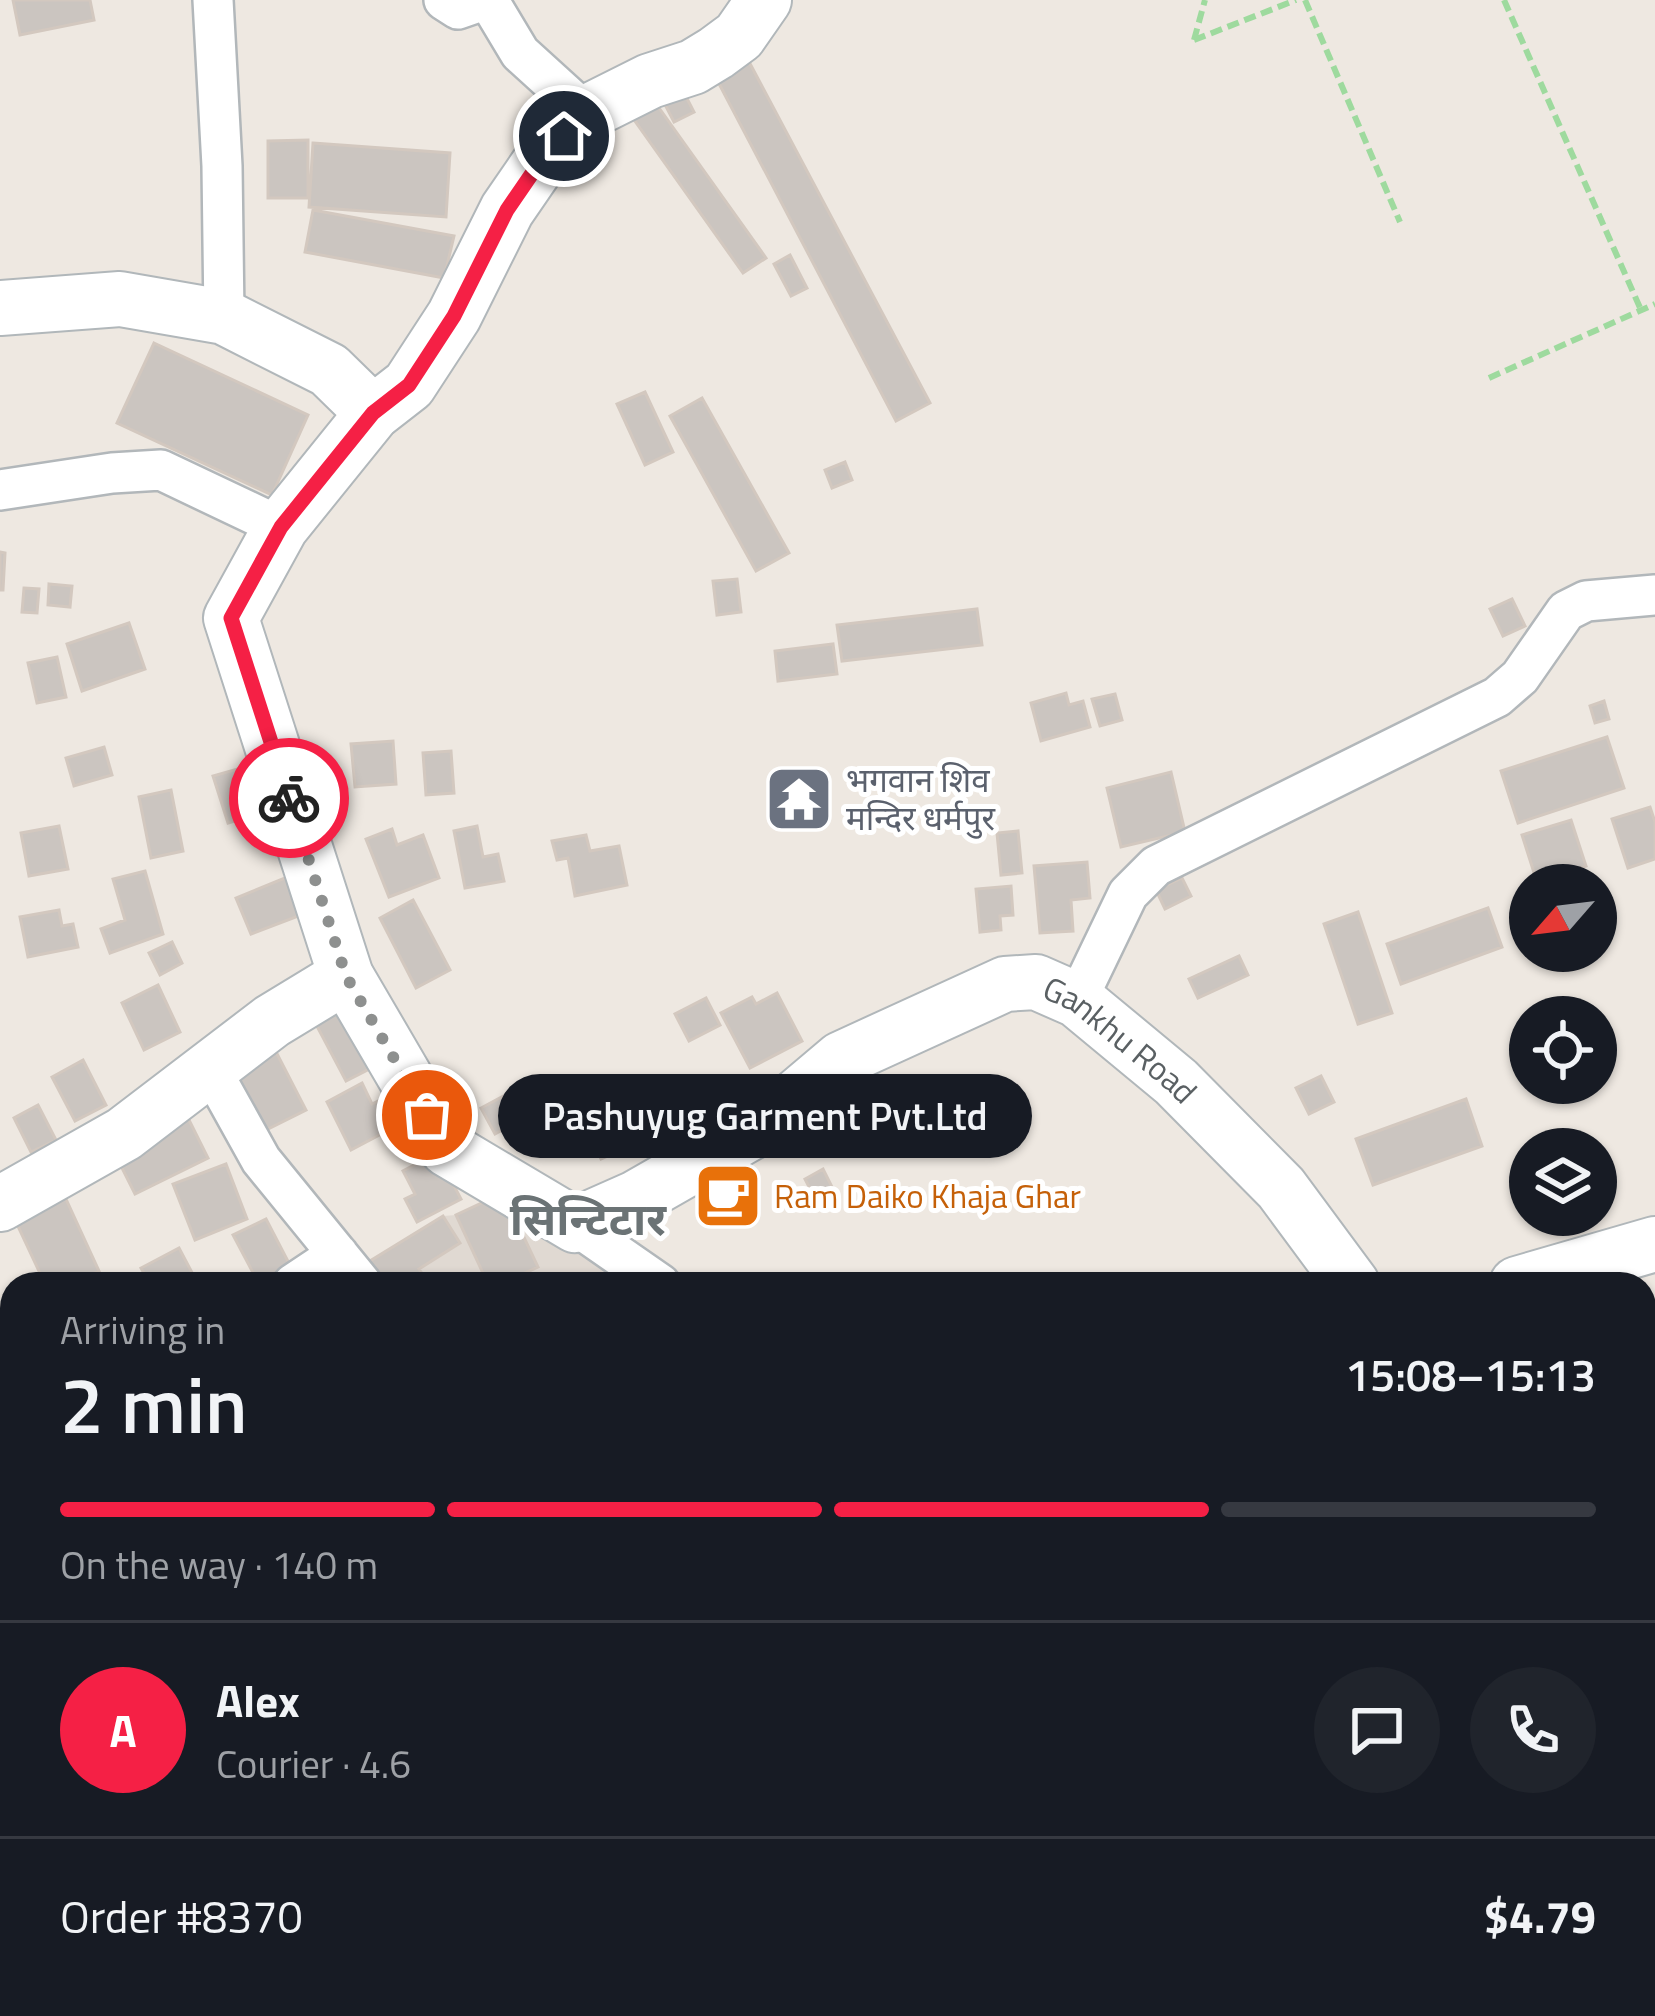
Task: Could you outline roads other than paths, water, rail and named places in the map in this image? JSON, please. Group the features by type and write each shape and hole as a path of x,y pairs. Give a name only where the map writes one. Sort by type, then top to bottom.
{"main road":[{"path":"575,1225 447,1149 346,976 231,618 281,527 373,413 409,385 454,316 507,210 542,159 586,113 716,53 739,36 764,0"},
{"path":"0,308 120,299 224,317 329,370 373,413"},
{"path":"0,1204 124,1133 272,1021 346,976"},
{"name":"Gankhu Road","path":"575,1225 636,1198 763,1126 842,1059 1005,984 1036,982 1077,1000 1177,1082 1281,1188 1343,1272"},
{"path":"1568,1272 1652,1252"}],"street":[{"path":"213,0 224,317"},
{"path":"444,0 458,8 481,1 494,8 520,53 586,113"},
{"path":"0,490 161,470 281,527"},
{"path":"1077,1000 1129,894 1156,866 1497,697 1520,677 1567,610 1586,601 1655,595"},
{"path":"211,1070 261,1160 350,1269"},
{"path":"575,1225 643,1272"}],"place":[{"name":"भगवान शिव मन्दिर धर्मपुर","path":"799,799"},
{"name":"Pashuyug Garment Pvt.Ltd","path":"427,1115"},
{"name":"Ram Daiko Khaja Ghar","path":"728,1196"}],"district":[{"name":"सिन्टिटार","path":"588,1219"}]}
